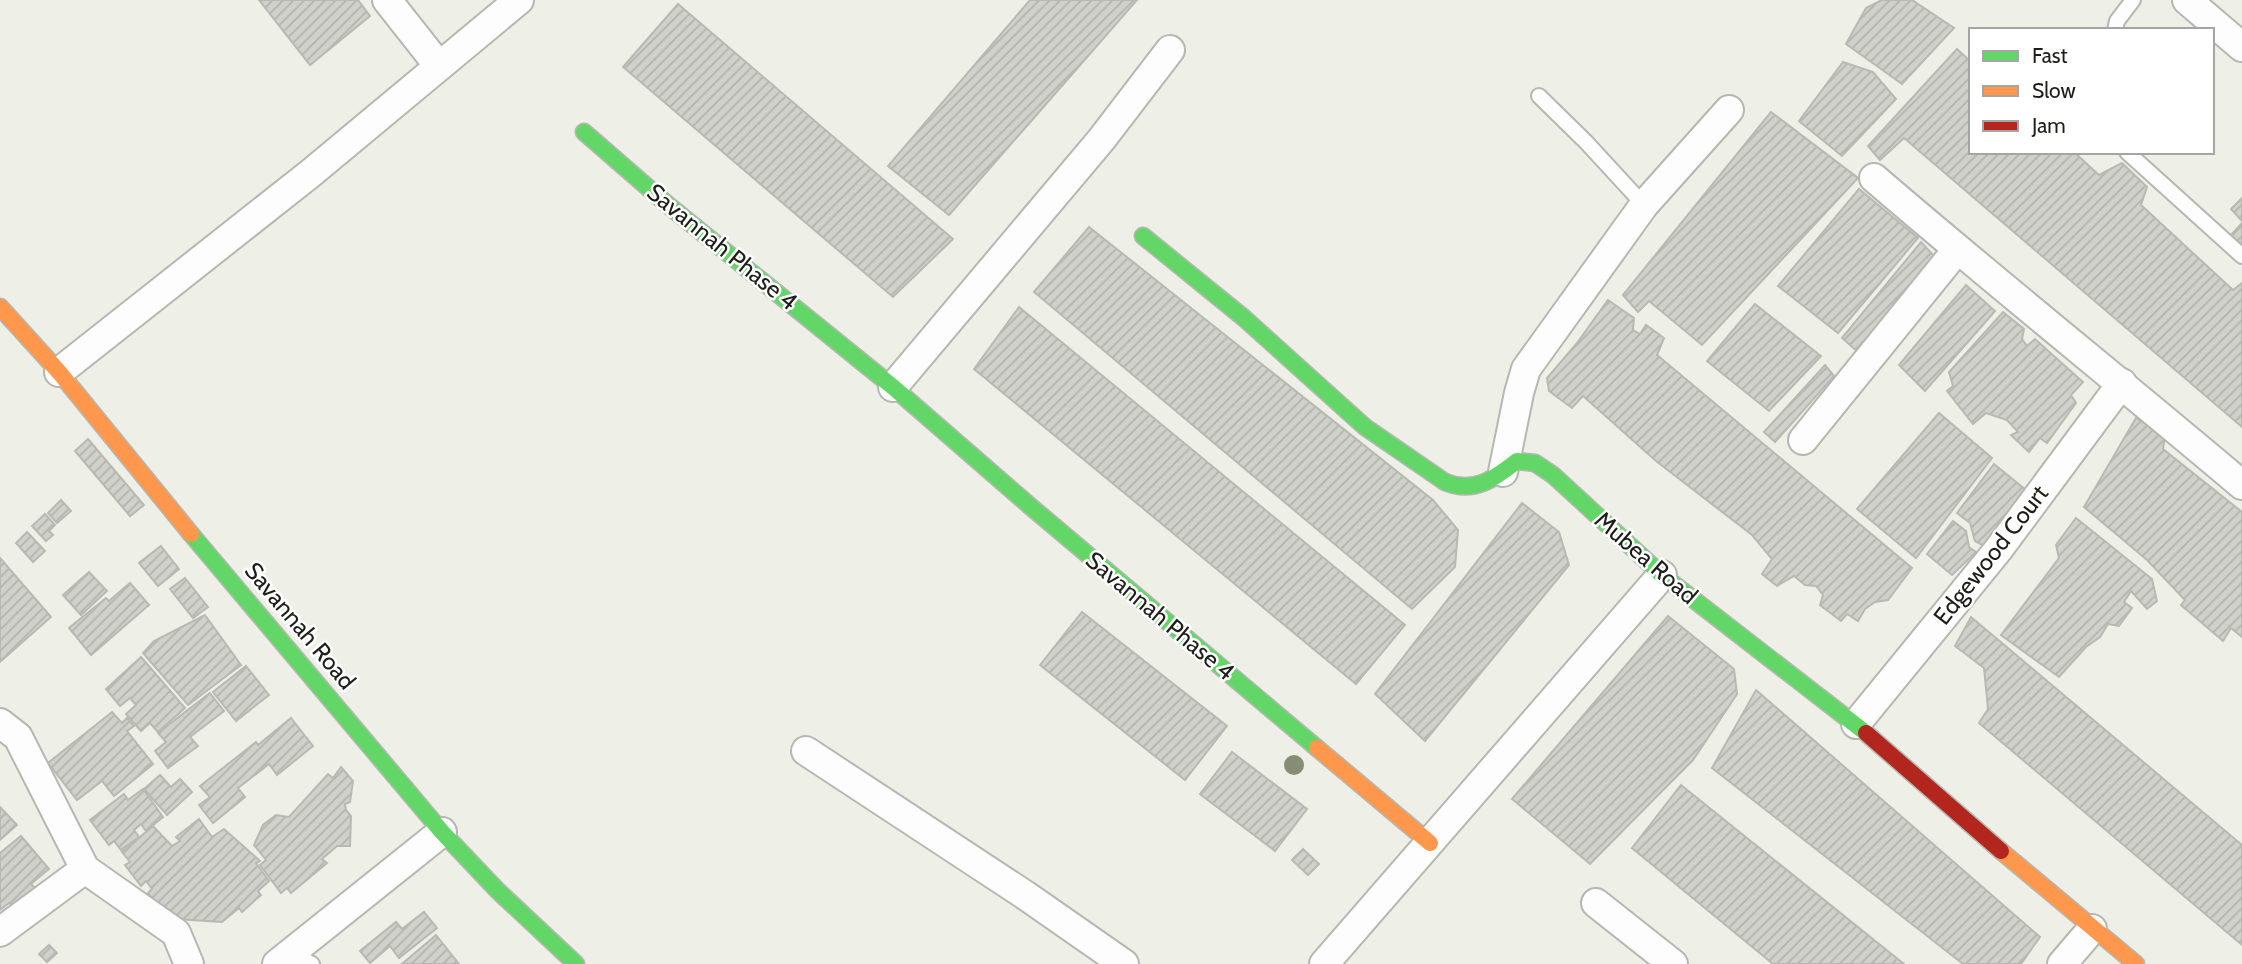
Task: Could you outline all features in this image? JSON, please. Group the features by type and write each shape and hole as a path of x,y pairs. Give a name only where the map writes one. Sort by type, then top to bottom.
{"street":[{"path":"387,0 439,66"},
{"path":"59,372 311,173 519,0"},
{"path":"2187,0 2242,47"},
{"path":"893,387 1101,140 1170,50"},
{"path":"1503,472 1526,369 1644,205 1729,110"},
{"name":"Savannah Phase 4","path":"584,132 668,205 893,387 1430,843"},
{"path":"1874,178 1957,250 2122,383 2242,485"},
{"name":"Mubea Road","path":"1143,236 1236,311 1366,427 1445,482 1456,488 1478,487 1517,461 1535,463 1553,475 1662,575 1856,724 2136,964"},
{"path":"1803,440 1957,250"},
{"name":"Savannah Road","path":"0,307 59,372 140,473 442,832 498,891 576,964"},
{"name":"Edgewood Court","path":"1856,724 1998,550 2122,383"},
{"path":"1324,964 1662,575"},
{"path":"0,723 18,737 85,869 176,933 189,964"},
{"path":"806,751 1025,895 1124,964"},
{"path":"293,960 442,832"},
{"path":"0,932 85,869"},
{"path":"1597,903 1673,964"},
{"path":"2062,964 2092,929"}],"lane":[{"path":"2116,28 2133,0"},
{"path":"1539,96 1644,205"},
{"path":"2129,154 2242,256"}],"building":[{"path":"259,0 358,0 370,16 310,65"},
{"path":"1030,0 1137,0 949,215 888,166"},
{"path":"1882,0 1912,0 1954,28 1902,84 1846,44 1866,8"},
{"path":"678,4 953,239 893,297 623,67"},
{"path":"1957,49 1969,60 1969,154 2076,154 2099,175 2122,163 2147,187 2141,205 2233,290 2242,283 2242,427 1904,138 1880,160 1868,146"},
{"path":"1843,62 1873,72 1896,99 1842,156 1799,121"},
{"path":"1771,112 1858,178 1702,345 1649,301 1638,312 1623,295"},
{"path":"1859,189 1918,238 1838,333 1778,286"},
{"path":"2242,198 2242,221 2231,209"},
{"path":"2242,223 2242,246 2231,235"},
{"path":"1089,227 1433,500 1458,530 1455,567 1412,609 1034,292"},
{"path":"1921,242 1934,256 1858,352 1842,338"},
{"path":"1966,285 1995,311 1925,391 1899,365"},
{"path":"1608,300 1634,318 1633,330 1640,334 1646,325 1664,338 1657,355 1912,568 1888,600 1875,602 1865,609 1858,621 1847,614 1841,621 1820,605 1823,595 1816,586 1805,585 1794,576 1777,586 1762,574 1772,559 1752,535 1656,461 1583,396 1572,408 1549,391 1547,378"},
{"path":"1755,304 1821,356 1769,411 1707,361"},
{"path":"1019,307 1405,625 1356,684 974,369"},
{"path":"2003,312 2024,329 2022,339 2027,346 2035,339 2083,382 2071,395 2076,403 2047,443 2040,438 2029,452 2011,435 2018,432 2007,420 1986,413 1973,424 1947,391 1953,386 1949,372"},
{"path":"1825,365 1834,376 1775,442 1764,432"},
{"path":"1939,413 1992,458 1916,558 1857,509"},
{"path":"2136,418 2165,436 2163,449 2242,512 2242,637 2231,628 2223,641 2181,605 2185,600 2147,560 2084,507"},
{"path":"88,439 144,505 130,516 75,451"},
{"path":"1994,464 2026,490 1986,547 1975,541 1970,523 1957,513"},
{"path":"61,500 71,511 57,523 48,513"},
{"path":"1522,503 1559,532 1569,565 1425,741 1375,694"},
{"path":"45,514 55,525 49,531 53,535 46,541 32,526"},
{"path":"2076,518 2152,579 2157,601 2147,609 2131,591 2124,602 2132,608 2119,626 2108,624 2100,637 2086,647 2059,677 2001,635 2059,558 2056,545"},
{"path":"1953,521 1966,531 1969,547 1976,552 1952,575 1927,554"},
{"path":"27,532 45,551 33,562 16,543"},
{"path":"161,546 179,569 158,586 139,563"},
{"path":"0,558 51,617 0,662"},
{"path":"89,572 107,591 81,615 63,595"},
{"path":"185,578 208,607 193,618 170,589"},
{"path":"130,583 149,605 91,655 69,628 106,598 109,601"},
{"path":"1082,612 1227,726 1185,780 1040,665"},
{"path":"205,615 241,665 188,705 143,653 154,641"},
{"path":"1668,616 1734,669 1737,694 1693,760 1590,864 1512,799"},
{"path":"1971,617 2242,845 2242,945 1979,723 1988,709 1984,668 1955,646"},
{"path":"141,657 185,708 158,732 150,723 141,731 126,714 136,705 130,698 120,706 106,689"},
{"path":"246,666 269,695 236,721 213,692"},
{"path":"1756,690 2040,937 2021,964 1963,964 1712,768"},
{"path":"210,693 224,711 190,737 198,746 168,768 155,751 166,742 158,733"},
{"path":"112,712 122,723 127,718 134,726 127,731 153,764 114,796 102,781 77,800 48,763"},
{"path":"291,718 313,746 277,775 269,764 238,788 245,797 213,823 199,805 210,797 200,786"},
{"path":"1232,752 1307,809 1275,851 1200,794"},
{"path":"341,767 353,781 350,802 345,804 351,816 350,846 337,846 322,859 327,863 291,893 287,888 281,893 260,865 266,860 254,845 263,825 276,815 289,817 328,774 333,778"},
{"path":"160,775 171,787 180,779 192,792 167,815 144,789"},
{"path":"1681,785 1904,964 1773,964 1632,848"},
{"path":"143,789 163,817 146,831 141,824 134,830 139,837 121,850 114,841 109,845 90,820 124,794 128,800"},
{"path":"0,807 17,825 0,840"},
{"path":"199,819 212,837 224,829 260,861 256,863 269,881 258,891 261,895 242,912 239,908 222,922 176,919 170,910 164,913 148,893 152,889 146,881 141,886 125,865 130,862 122,852 153,826 172,846 180,841 176,837"},
{"path":"21,836 49,869 31,884 35,888 13,906 9,903 0,910 0,853"},
{"path":"1303,849 1319,864 1308,875 1292,860"},
{"path":"424,912 437,928 399,958 390,946 370,963 360,951 396,922 402,929"},
{"path":"436,935 459,964 402,964"},
{"path":"49,945 57,953 47,962 39,954"}],"traffic: fast":[{"path":"584,132 668,205 893,387 1317,748"},
{"path":"1143,236 1244,318 1365,427 1445,482 1465,486 1483,483 1517,461 1535,463 1553,475 1662,575 1866,733"},
{"path":"191,534 442,832 498,891 576,964"}],"traffic: slow":[{"path":"0,307 59,372 191,534"},
{"path":"1317,748 1430,843"},
{"path":"2001,851 2136,964"}],"traffic: jam":[{"path":"1866,733 2001,851"}]}
